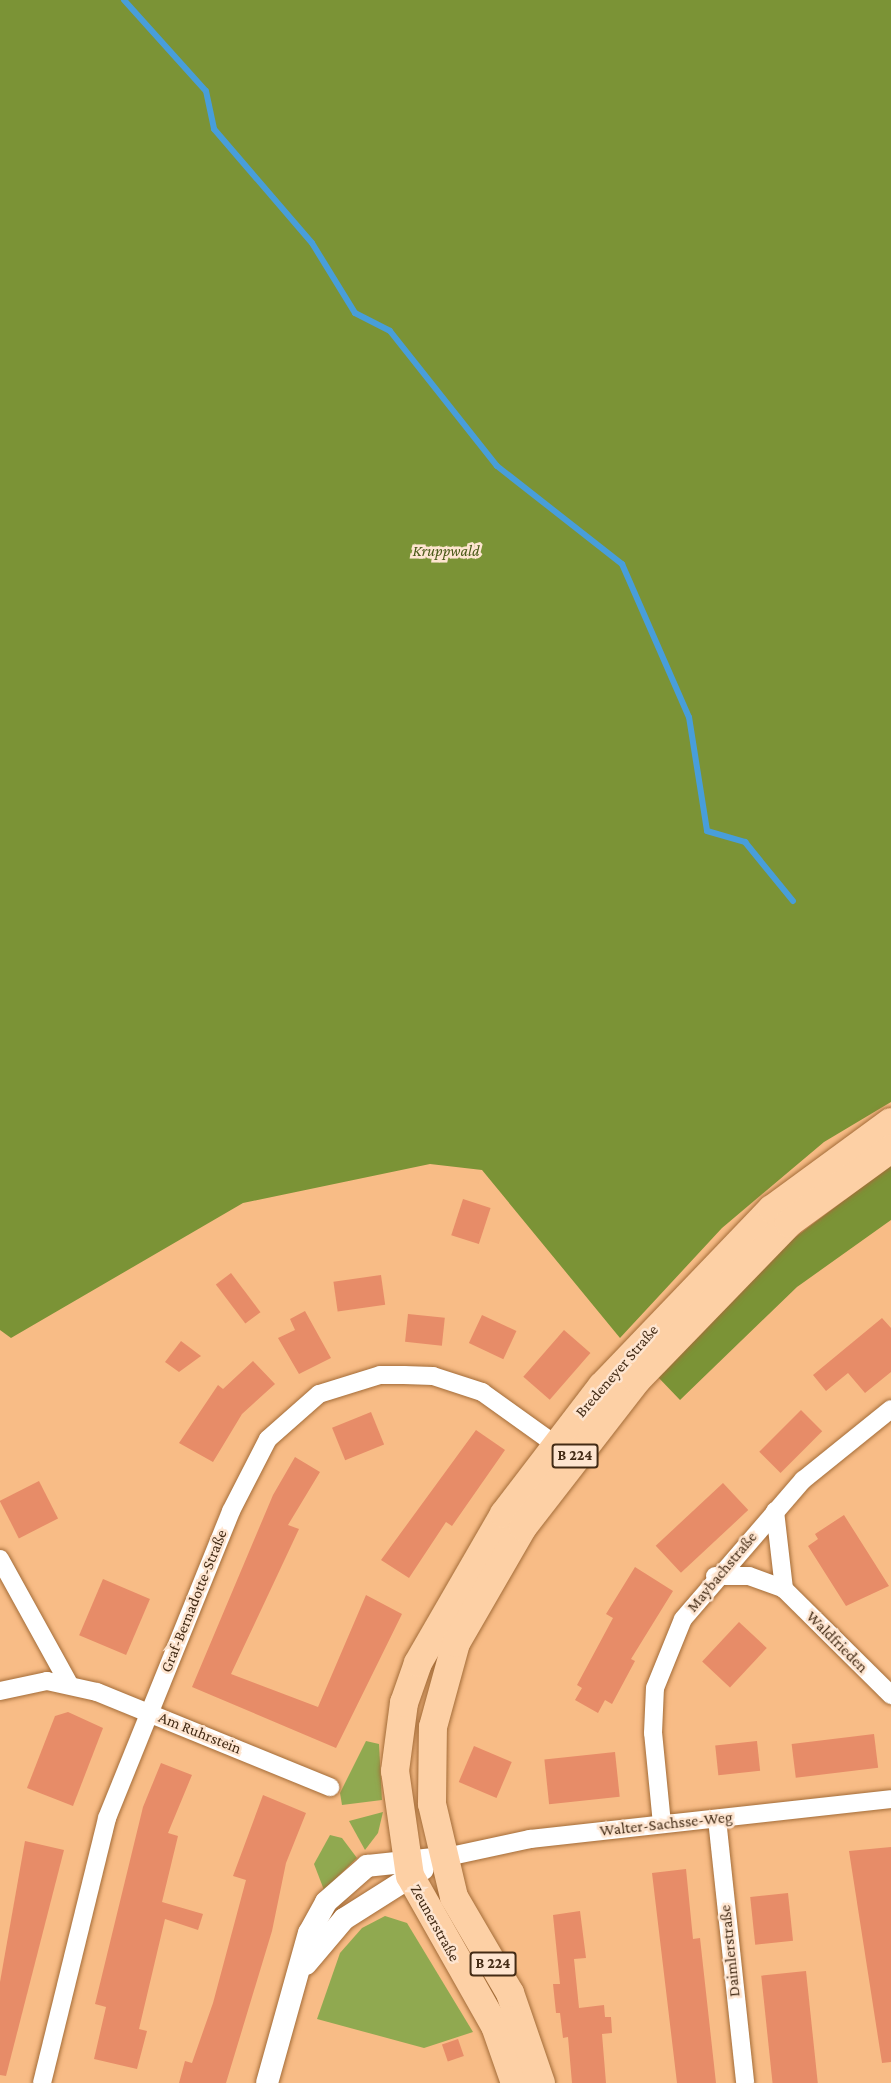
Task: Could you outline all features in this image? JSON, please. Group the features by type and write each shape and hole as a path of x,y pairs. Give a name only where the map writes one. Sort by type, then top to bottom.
{"main road":[{"name":"Bredeneyer Straße","path":"407,1867 396,1742 418,1663 461,1582 556,1445 713,1264 832,1160 891,1122"},
{"name":"Bredeneyer Straße","path":"442,1858 430,1771 442,1682 456,1644 523,1527 636,1380 723,1285 789,1223 891,1149"},
{"name":"Zeunerstraße","path":"442,1858 454,1897 527,2031 541,2083"},
{"name":"Zeunerstraße","path":"407,1867 495,2026 515,2083"}],"street":[{"name":"Graf-Bernadotte-Straße","path":"42,2083 107,1818 148,1712 251,1465 296,1411 319,1394 380,1375 433,1377 482,1392 556,1445"},
{"name":"Maybachstraße","path":"662,1824 653,1733 655,1688 683,1619 715,1576 803,1480 891,1409"},
{"path":"775,1511 783,1589"},
{"path":"0,1559 69,1684"},
{"name":"Waldfrieden","path":"715,1576 749,1576 783,1589 891,1695"},
{"name":"Am Ruhrstein","path":"0,1691 46,1681 69,1684 148,1712 330,1786"},
{"name":"Walter-Sachsse-Weg","path":"442,1858 530,1839 891,1799"},
{"name":"Daimlerstraße","path":"717,1819 745,2083"},
{"path":"267,2083 309,1933 326,1902 367,1866 407,1867 442,1858"},
{"path":"295,1985 306,1962 344,1919 407,1867"}],"green space":[{"name":"Kruppwald","path":"0,0 891,0 891,1102 824,1142 722,1228 620,1338 482,1170 430,1164 243,1203 11,1338 0,1330"},
{"path":"891,1165 891,1220 797,1287 680,1400 657,1376 769,1257"},
{"path":"366,1741 379,1744 382,1800 342,1805 340,1793"},
{"path":"383,1812 378,1833 365,1850 349,1821"},
{"path":"330,1835 342,1838 357,1858 324,1890 314,1864"},
{"path":"385,1916 407,1923 473,2032 424,2048 317,2019 340,1953 362,1928"}],"building":[{"path":"463,1199 491,1208 479,1244 451,1235"},
{"path":"231,1273 260,1312 245,1324 216,1284"},
{"path":"381,1275 385,1305 338,1311 333,1282"},
{"path":"305,1311 331,1358 299,1374 278,1338 295,1330 290,1319"},
{"path":"408,1314 445,1318 442,1346 405,1342"},
{"path":"482,1315 516,1331 503,1359 469,1343"},
{"path":"882,1318 891,1328 891,1372 865,1393 848,1373 826,1391 813,1375"},
{"path":"564,1330 590,1353 550,1400 523,1377"},
{"path":"181,1341 201,1356 179,1372 165,1362"},
{"path":"253,1361 275,1384 242,1414 213,1462 179,1443 218,1385 223,1389"},
{"path":"801,1410 822,1431 780,1473 759,1452"},
{"path":"371,1412 384,1444 345,1460 332,1428"},
{"path":"476,1430 505,1450 452,1526 446,1522 409,1578 381,1560"},
{"path":"295,1457 320,1472 288,1525 299,1529 231,1674 318,1707 366,1595 402,1614 336,1748 192,1687 273,1495"},
{"path":"39,1481 58,1518 19,1538 0,1501"},
{"path":"723,1483 748,1510 681,1573 656,1546"},
{"path":"844,1515 889,1586 846,1606 808,1546 818,1539 815,1534"},
{"path":"635,1567 673,1591 631,1659 635,1661 612,1704 605,1700 598,1713 575,1700 582,1688 577,1685 613,1618 606,1614"},
{"path":"103,1579 150,1599 126,1655 79,1635"},
{"path":"739,1622 767,1648 730,1687 702,1661"},
{"path":"68,1712 103,1728 73,1806 27,1788 55,1716"},
{"path":"874,1734 878,1768 796,1778 792,1744"},
{"path":"757,1741 760,1771 718,1775 715,1745"},
{"path":"474,1746 512,1762 497,1798 459,1782"},
{"path":"615,1752 620,1797 549,1804 544,1759"},
{"path":"161,1763 192,1775 168,1833 178,1836 162,1902 203,1914 198,1930 165,1919 139,2029 147,2031 137,2069 94,2059 106,2007 95,2004 143,1807"},
{"path":"263,1795 306,1813 286,1863 272,1931 226,2083 179,2083 185,2061 192,2063 213,2003 246,1880 233,1876"},
{"path":"25,1841 64,1850 6,2076 0,2075 0,1982"},
{"path":"891,1847 891,2062 882,2063 849,1851"},
{"path":"686,1869 693,1939 700,1938 716,2083 677,2083 652,1873"},
{"path":"788,1893 793,1941 755,1945 750,1897"},
{"path":"580,1911 586,1958 574,1959 579,2008 604,2005 605,2017 611,2017 612,2033 602,2034 606,2083 572,2083 568,2037 563,2038 560,2013 556,2013 553,1984 560,1984 553,1915"},
{"path":"806,1971 818,2083 773,2083 761,1976"},
{"path":"458,2039 464,2056 448,2062 442,2045"}],"waterway":[{"path":"124,0 206,91 214,129 312,243 355,313 390,331 497,466 622,564 689,717 707,831 745,842 793,901"}]}
